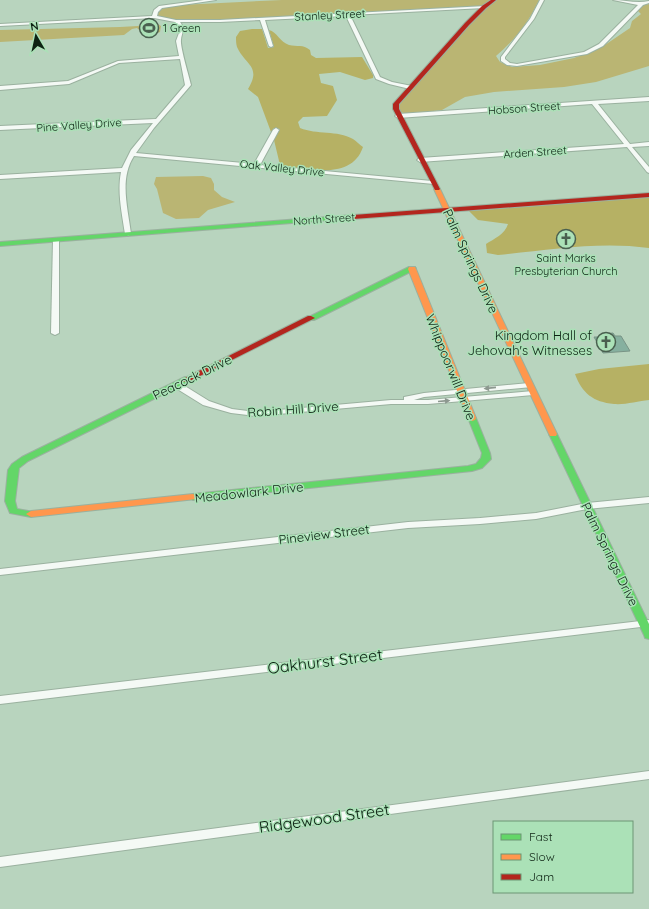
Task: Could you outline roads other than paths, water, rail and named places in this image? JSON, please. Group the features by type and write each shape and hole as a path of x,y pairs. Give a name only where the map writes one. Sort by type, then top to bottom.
{"street":[{"path":"154,17 156,11 161,7 184,1 214,0"},
{"path":"398,116 396,104 410,87 484,7 494,0"},
{"path":"542,0 532,19 503,57 503,60 509,64 517,65 585,53 601,44 641,4"},
{"path":"615,0 641,4 649,2"},
{"name":"Stanley Street","path":"0,24 154,17 176,21 262,19 484,7"},
{"path":"347,14 378,78 390,83 410,87"},
{"path":"262,19 271,46"},
{"path":"128,234 122,182 124,170 132,154 188,85 178,41 181,33 180,25 176,21"},
{"path":"0,88 69,82 118,62 181,57"},
{"name":"Hobson Street","path":"398,116 649,99"},
{"path":"594,103 649,171"},
{"name":"Palm Springs Drive","path":"398,116 447,210 587,506 646,624 649,635"},
{"name":"Pine Valley Drive","path":"0,128 42,128 113,122 158,121"},
{"path":"256,166 276,130"},
{"name":"Arden Street","path":"420,160 649,144"},
{"name":"Oak Valley Drive","path":"132,154 432,183"},
{"path":"0,177 124,170"},
{"name":"North Street","path":"0,244 649,195"},
{"path":"55,333 56,240"},
{"name":"Peacock Drive","path":"13,511 11,507 10,489 13,470 15,466 25,459 412,269"},
{"name":"Whippoorwill Drive","path":"412,269 486,453 486,459 483,464"},
{"name":"Robin Hill Drive","path":"177,384 206,403 230,411 256,414 391,402 428,402 462,395 531,389"},
{"name":"Meadowlark Drive","path":"13,511 28,514 84,509 469,469 483,464"},
{"name":"Pineview Street","path":"0,572 408,525 536,516 587,506 649,500"},
{"name":"Oakhurst Street","path":"0,700 646,624"},
{"name":"Ridgewood Street","path":"0,862 649,775"}],"place":[{"name":"1 Green","path":"149,28"},
{"name":"Saint Marks Presbyterian Church","path":"566,239"},
{"name":"Kingdom Hall of Jehovah's Witnesses","path":"606,342"}]}
